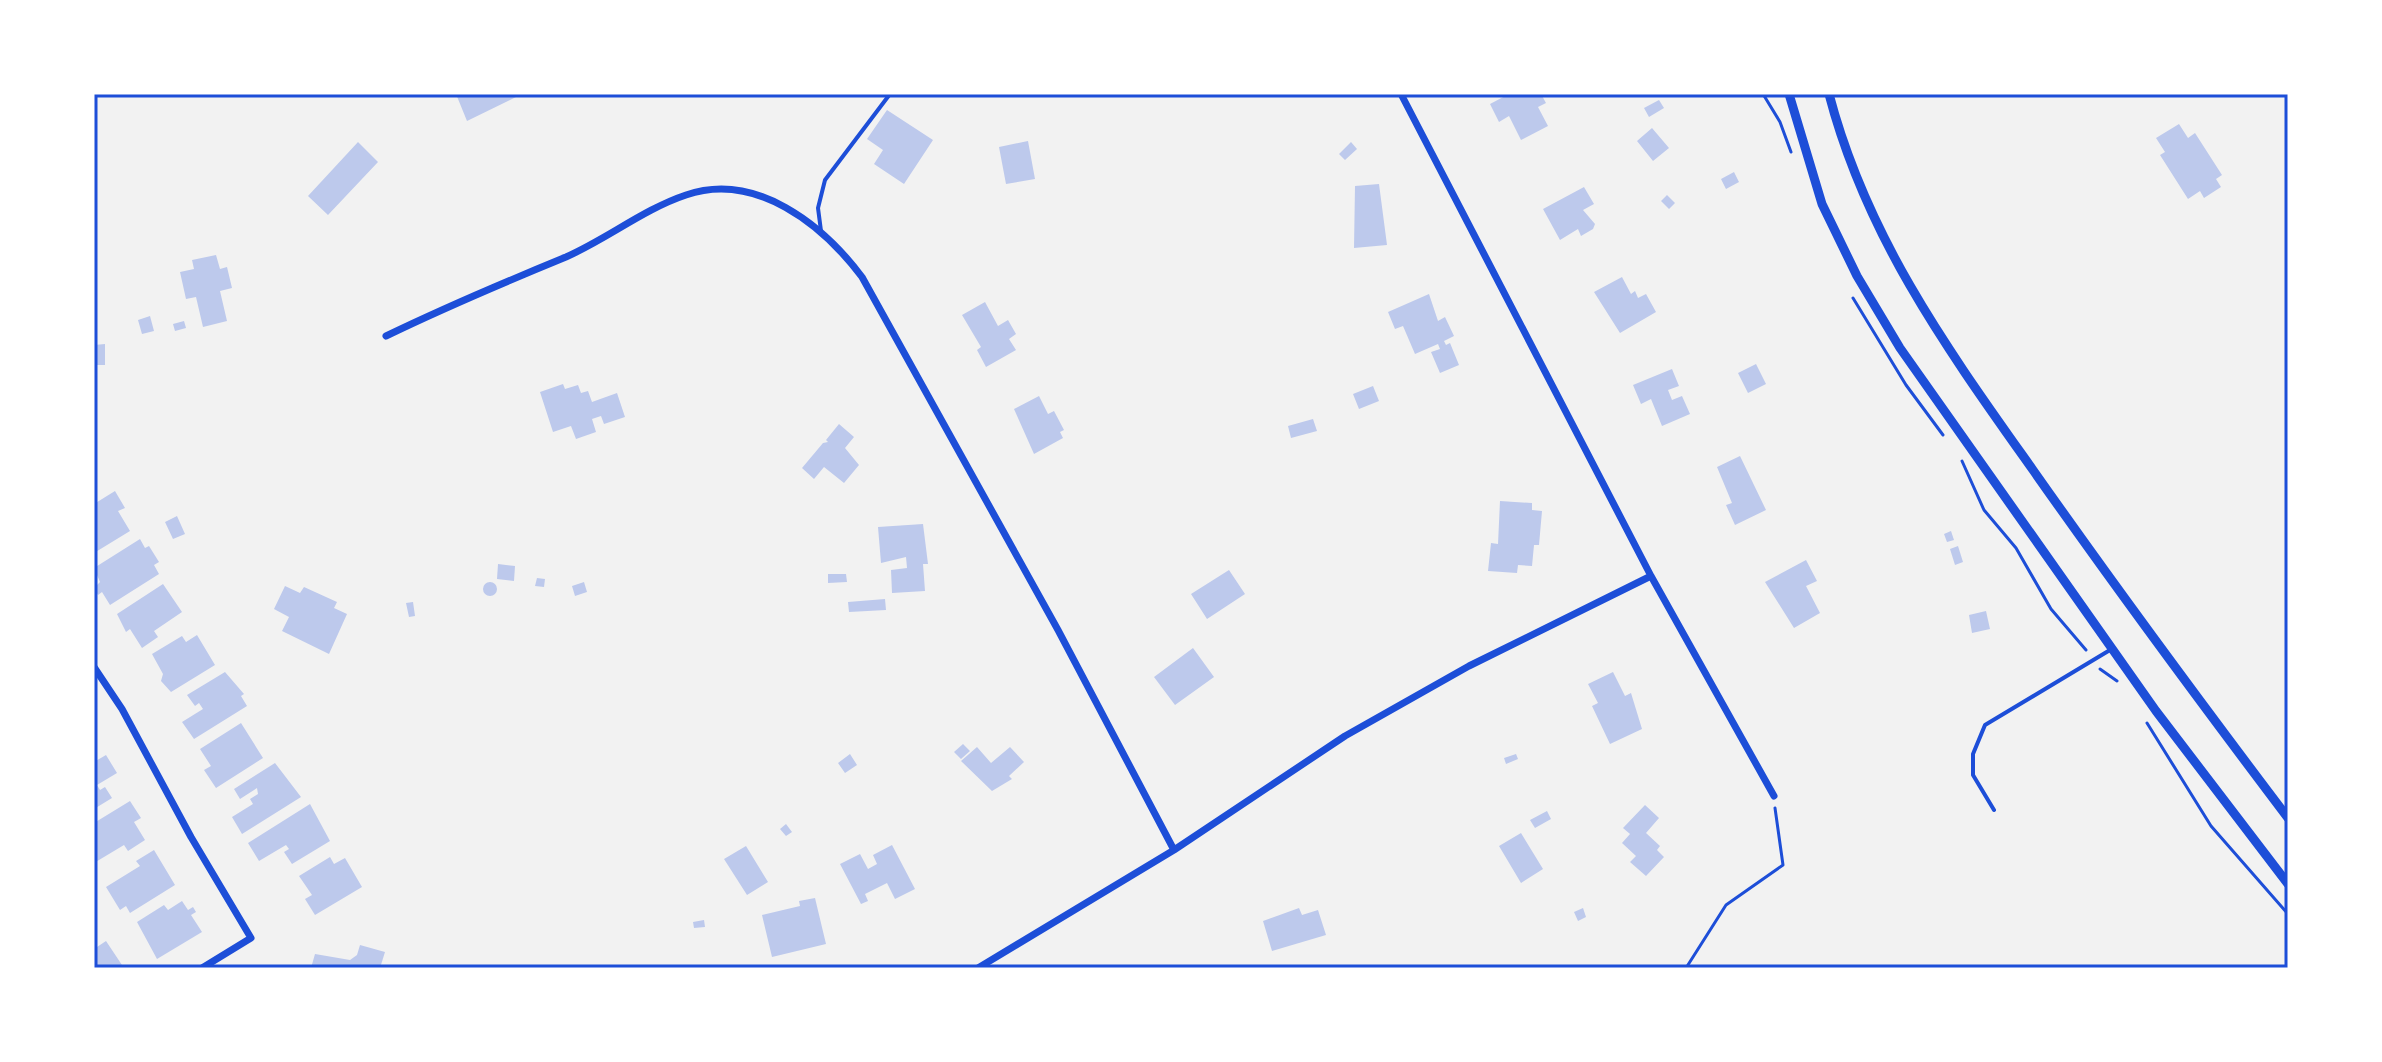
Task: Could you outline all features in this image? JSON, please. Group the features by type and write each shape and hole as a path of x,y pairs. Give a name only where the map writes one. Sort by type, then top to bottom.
{"street":[{"path":"1401,94 1651,576 1774,796"},
{"path":"1789,94 1822,204 1857,276 1900,348 2112,649 2288,884"},
{"path":"1829,94 1840,137 1879,234 1914,297 2092,554 2288,818"},
{"path":"386,336 464,297 567,256 689,194 713,190 748,192 787,208 821,231 862,277 1051,616 1174,850"},
{"path":"978,968 1174,850 1370,722 1469,666 1651,576"},
{"path":"94,667 122,709 191,837 251,938 202,968"}],"lane":[{"path":"821,231 818,208 825,180 890,94"},
{"path":"1994,810 1973,775 1973,754 1985,725 2112,649"}],"path":[{"path":"2099,668 2123,690"},
{"path":"2145,720 2211,826 2288,914"},
{"path":"1686,968 1726,905 1783,865 1774,796"}],"building":[{"path":"456,94 517,94 518,96 467,121"},
{"path":"1509,94 1541,94 1546,103 1538,107 1548,126 1521,140 1509,116 1499,122 1490,104"},
{"path":"1659,100 1664,108 1649,117 1644,108"},
{"path":"887,110 933,140 904,184 874,164 883,150 867,139"},
{"path":"2179,124 2188,138 2195,133 2222,175 2216,179 2221,187 2204,198 2200,191 2188,199 2160,155 2165,152 2156,138"},
{"path":"1652,128 1669,148 1653,161 1637,141"},
{"path":"1028,141 1035,179 1006,184 999,147"},
{"path":"358,142 378,162 328,215 308,196"},
{"path":"1351,142 1357,149 1345,160 1339,154"},
{"path":"1734,172 1739,182 1726,189 1721,179"},
{"path":"1379,184 1387,245 1354,248 1355,186"},
{"path":"1584,187 1594,204 1583,210 1595,224 1593,229 1581,236 1578,229 1560,240 1543,209"},
{"path":"1667,195 1675,203 1669,209 1661,201"},
{"path":"216,255 220,269 227,267 232,288 220,291 227,321 203,327 196,297 186,299 180,272 194,269 192,260"},
{"path":"1622,277 1631,294 1635,291 1638,298 1646,294 1656,312 1620,333 1594,292"},
{"path":"1429,294 1438,321 1445,317 1454,336 1444,341 1446,345 1450,343 1459,365 1440,373 1431,352 1440,349 1438,344 1415,354 1403,326 1395,329 1388,312"},
{"path":"985,302 998,326 1008,320 1016,334 1009,339 1016,350 986,367 977,350 981,347 962,315"},
{"path":"150,316 154,331 142,334 138,320"},
{"path":"184,321 186,328 175,331 173,324"},
{"path":"105,344 105,365 94,365 94,345"},
{"path":"1756,364 1766,384 1748,393 1738,373"},
{"path":"1672,369 1679,386 1668,390 1672,400 1682,396 1690,414 1662,426 1651,399 1641,404 1633,385"},
{"path":"563,384 565,389 578,385 581,393 588,391 592,402 617,393 625,417 604,424 601,416 592,419 596,432 576,439 571,426 553,432 540,392"},
{"path":"1373,386 1379,401 1359,409 1353,394"},
{"path":"1039,396 1048,414 1054,411 1064,430 1060,432 1063,438 1034,454 1014,409"},
{"path":"1313,419 1317,431 1291,438 1288,426"},
{"path":"839,424 854,437 845,448 859,465 844,483 824,467 814,479 802,468 823,443 828,442 826,440"},
{"path":"1740,456 1766,510 1735,525 1726,505 1732,503 1717,467"},
{"path":"115,491 125,508 118,511 130,531 94,553 94,504"},
{"path":"1500,501 1532,503 1532,510 1542,511 1539,545 1534,545 1532,566 1518,565 1517,573 1488,571 1491,543 1498,544"},
{"path":"177,516 185,534 173,539 165,522"},
{"path":"923,524 928,564 923,564 925,591 892,593 891,570 907,568 906,557 881,563 878,527"},
{"path":"1951,531 1954,540 1947,542 1944,534"},
{"path":"140,539 145,548 149,546 159,562 154,565 159,574 110,605 102,592 98,595 94,588 100,582 94,568"},
{"path":"1958,546 1963,562 1955,565 1950,549"},
{"path":"1806,560 1817,581 1806,586 1820,613 1794,628 1765,582"},
{"path":"498,564 515,566 514,581 497,579"},
{"path":"1229,570 1245,594 1207,619 1191,594"},
{"path":"828,574 846,574 847,582 828,583"},
{"path":"537,578 545,579 544,587 535,586"},
{"path":"490,582 497,589 490,596 483,589"},
{"path":"584,582 587,592 575,596 572,586"},
{"path":"163,584 182,612 154,631 158,637 142,648 130,629 126,632 117,614"},
{"path":"285,586 300,593 304,587 337,602 334,608 347,614 329,654 282,631 289,617 274,609"},
{"path":"885,599 886,610 849,612 848,602"},
{"path":"413,602 415,616 409,617 406,603"},
{"path":"1986,611 1990,629 1972,633 1969,615"},
{"path":"197,635 215,665 171,692 161,681 163,674 152,654 182,636 186,642"},
{"path":"1193,648 1214,677 1175,705 1154,677"},
{"path":"225,672 244,694 241,696 247,706 194,739 182,722 203,709 199,703 195,706 187,695"},
{"path":"1613,672 1625,696 1631,693 1642,729 1610,744 1592,706 1598,703 1588,684"},
{"path":"241,723 263,758 216,788 204,770 211,766 200,749"},
{"path":"963,744 970,751 961,759 954,752"},
{"path":"977,747 991,763 1010,747 1024,762 1009,776 1012,779 992,791 961,761"},
{"path":"850,754 857,765 845,773 838,763"},
{"path":"1516,754 1518,759 1506,764 1504,758"},
{"path":"106,755 117,773 97,785 100,790 105,787 112,798 94,809 94,762"},
{"path":"275,763 301,797 242,834 232,817 253,804 250,799 258,794 257,788 240,799 234,789"},
{"path":"130,801 141,818 134,822 145,840 128,851 124,845 94,863 94,823"},
{"path":"310,804 330,841 292,864 284,852 289,849 286,845 259,861 248,843"},
{"path":"1645,805 1659,818 1646,833 1660,846 1657,850 1664,857 1646,876 1630,862 1636,856 1622,843 1630,834 1623,828"},
{"path":"1547,811 1551,819 1535,828 1530,820"},
{"path":"786,824 792,832 786,836 780,829"},
{"path":"1521,833 1543,869 1521,883 1499,846"},
{"path":"892,845 915,889 895,899 887,883 865,894 868,901 861,904 840,864 860,854 868,869 877,864 873,855"},
{"path":"746,846 768,882 747,895 724,859"},
{"path":"154,850 175,885 130,913 126,906 120,910 106,887 140,866 136,861"},
{"path":"330,857 334,864 345,858 362,887 315,915 305,899 312,895 299,876"},
{"path":"815,898 826,944 772,957 762,915 800,906 799,901"},
{"path":"182,901 188,910 193,907 196,912 191,915 202,932 157,959 137,922 164,905 168,910"},
{"path":"1299,908 1302,915 1318,910 1326,935 1272,951 1263,921"},
{"path":"1583,908 1586,917 1578,921 1574,912"},
{"path":"704,920 705,927 694,928 693,922"},
{"path":"106,941 124,968 94,968 94,949"},
{"path":"360,945 385,952 380,968 311,968 315,954 350,960 357,955"}]}
